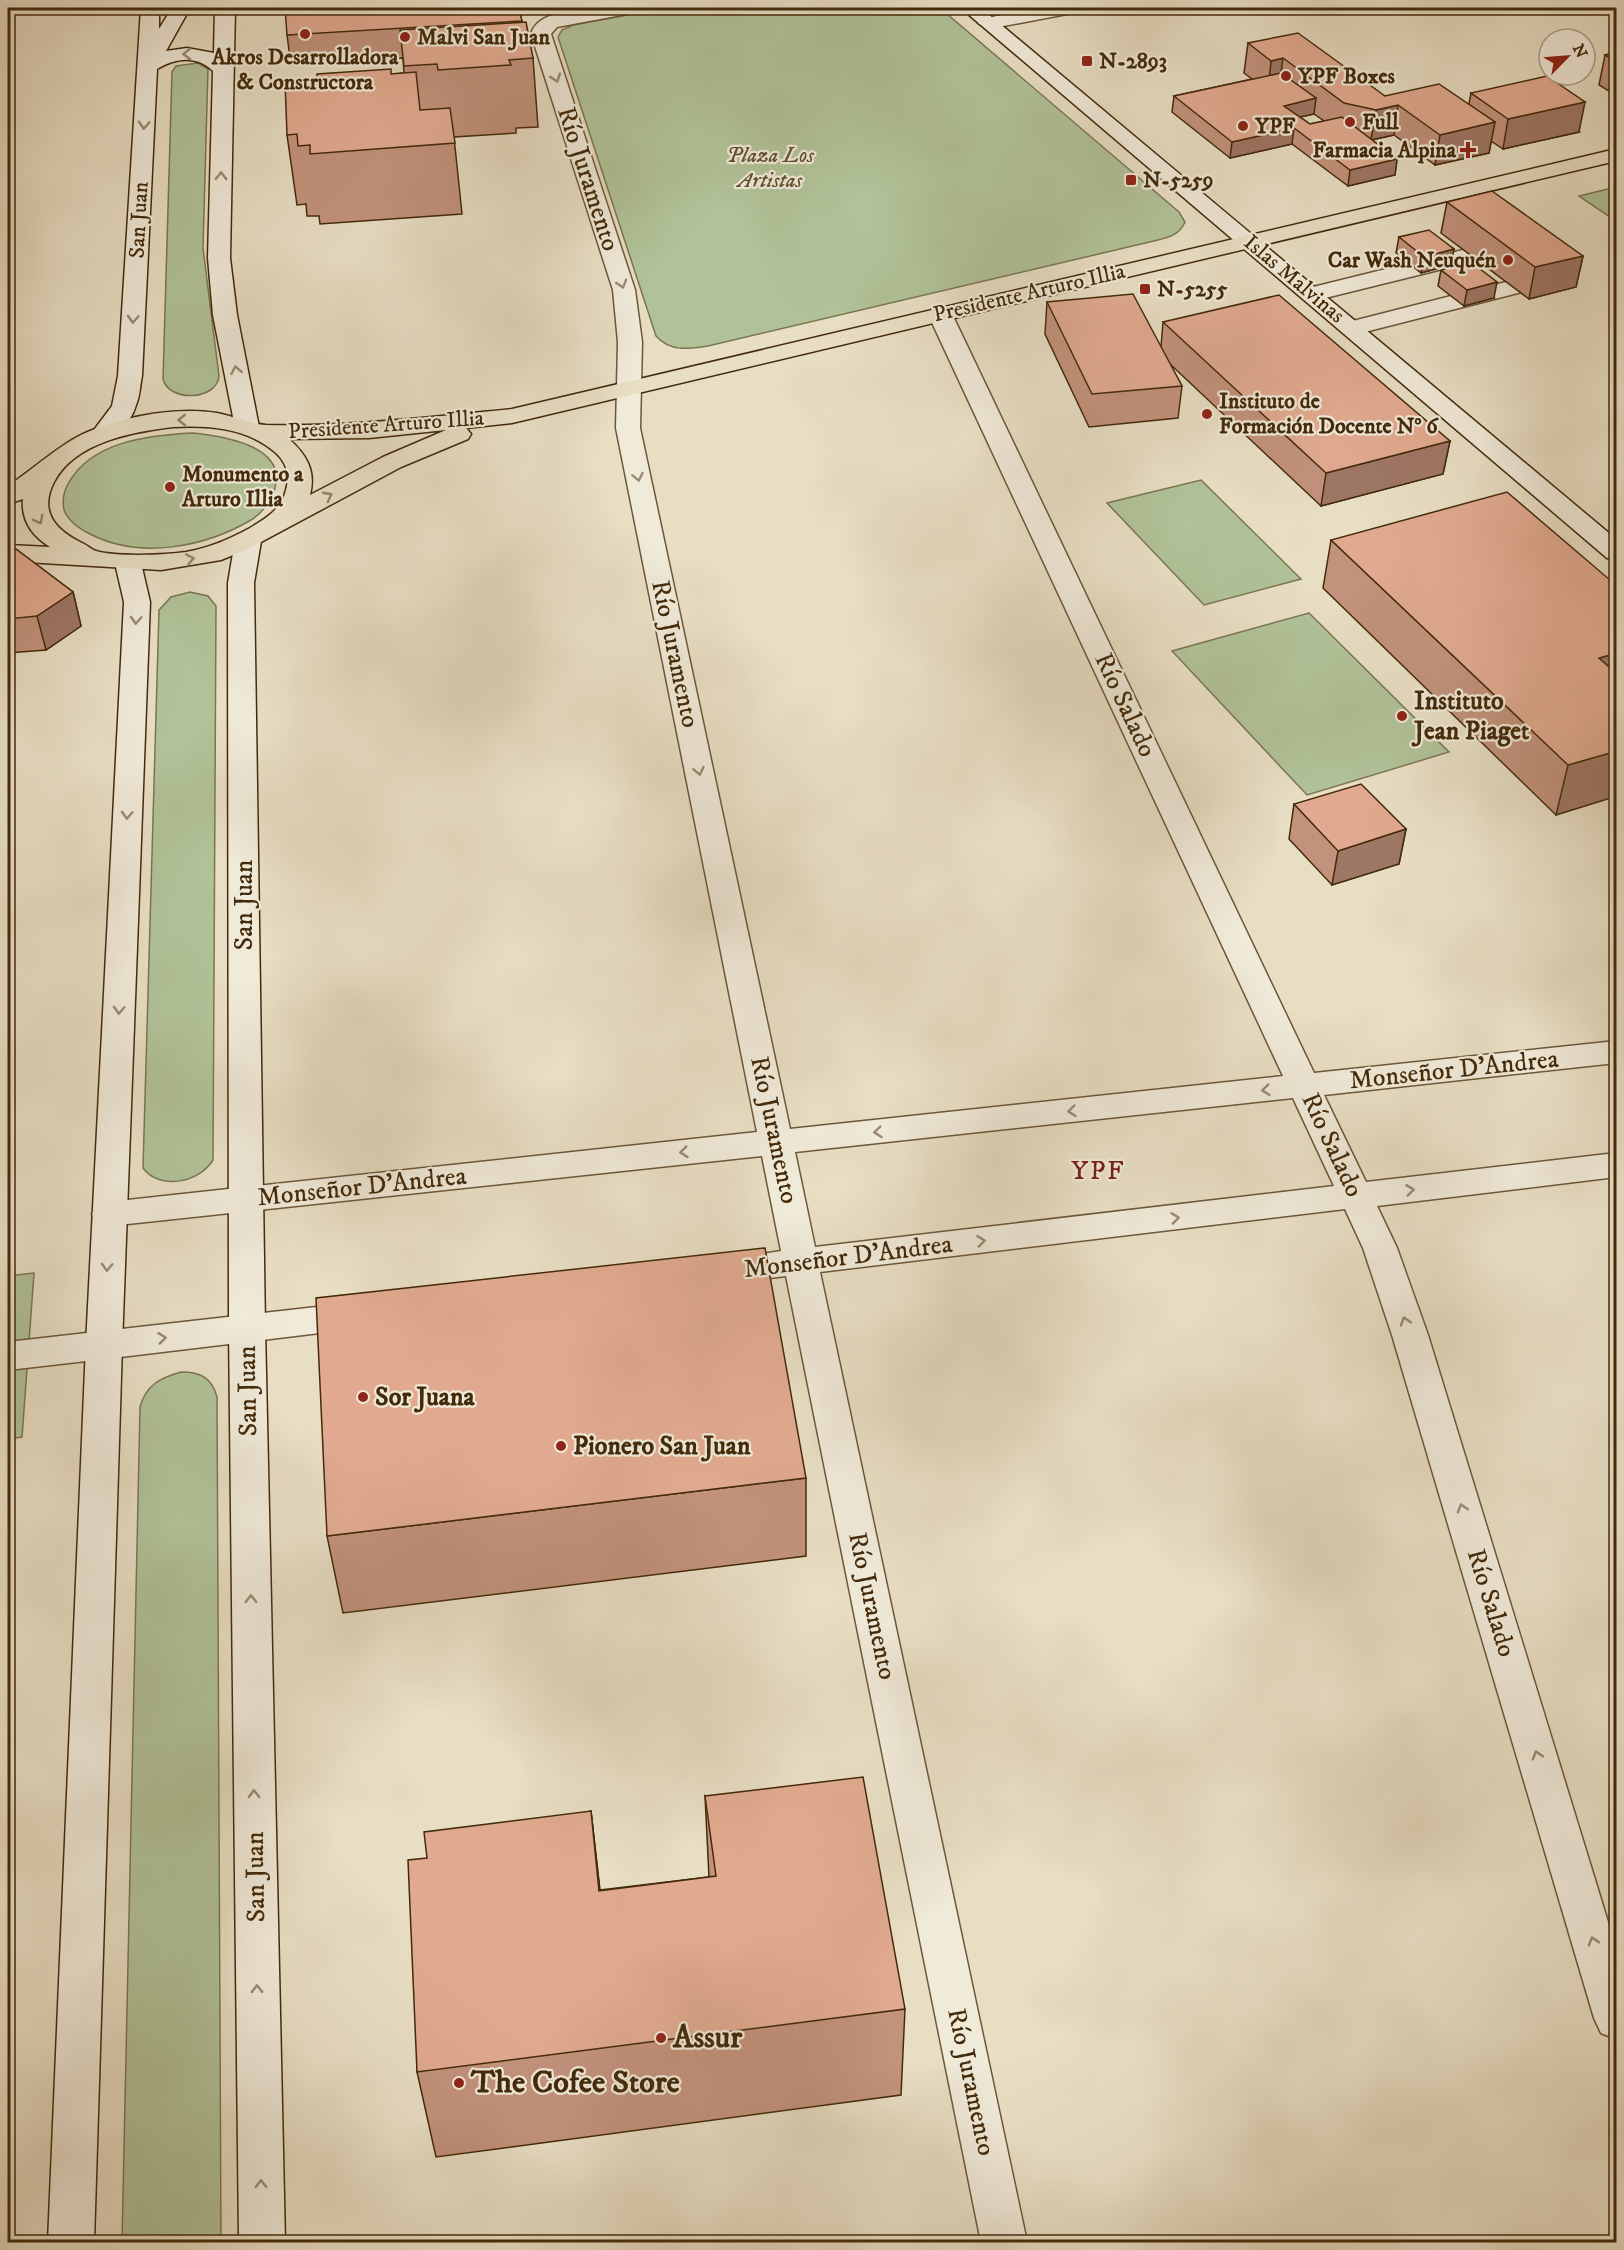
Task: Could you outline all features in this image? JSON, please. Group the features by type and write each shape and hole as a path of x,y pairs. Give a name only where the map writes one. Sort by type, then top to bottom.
{"main road":[{"name":"Presidente Arturo Illia","path":"8,553 90,557 128,563 170,562 211,555 262,532 402,458 454,436 512,416 1617,155"},
{"name":"Presidente Arturo Illia","path":"8,497 73,449 103,434 139,424 176,419 214,420 253,429 369,431 512,416"},
{"name":"Presidente Arturo Illia","path":"253,429 283,445 298,462 301,482 295,503 262,532"},
{"name":"Presidente Arturo Illia","path":"50,467 36,487 33,508 42,528 62,544 90,557"}],"street":[{"path":"150,8 148,66 167,56 191,54 211,57 223,69"},
{"name":"San Juan","path":"103,434 124,407 129,384 148,66 181,8"},
{"path":"225,8 219,258 225,315 253,429"},
{"name":"Río Juramento","path":"627,8 546,24 541,34 624,290 630,317 631,388 628,428 1004,2242"},
{"name":"Islas Malvinas","path":"970,8 1617,552"},
{"path":"988,23 1067,8"},
{"path":"1457,192 1482,211"},
{"path":"1305,288 1463,250"},
{"path":"1346,322 1506,282"},
{"name":"Río Salado","path":"940,314 1380,1248 1410,1335 1617,2018"},
{"name":"San Juan","path":"262,532 241,583 247,1328 262,2242"},
{"path":"71,2242 109,1214 137,602 128,563"},
{"name":"Monseñor D'Andrea","path":"109,1214 1617,1052"},
{"name":"Monseñor D'Andrea","path":"695,1275 1617,1165"},
{"path":"8,1356 388,1311"}],"green space":[{"name":"Plaza Los Artistas","path":"665,8 940,8 1179,212 1185,222 1177,232 1158,240 708,346 680,348 667,345 656,336 558,37 562,30 573,25"},
{"path":"198,63 208,69 203,248 219,376 216,384 210,390 192,396 174,392 163,379 172,72 176,66"},
{"path":"1616,187 1616,221 1579,196"},
{"path":"193,433 234,440 262,452 271,462 276,473 275,488 266,506 251,520 193,543 151,548 130,547 109,542 82,530 66,514 63,503 67,487 78,470 91,458 123,443 159,436"},
{"path":"1201,480 1301,579 1204,605 1107,503"},
{"path":"190,592 208,596 216,606 213,1160 199,1174 180,1181 169,1181 159,1180 143,1168 159,610 171,597"},
{"path":"1309,613 1449,752 1307,795 1172,651"},
{"path":"34,1273 22,1437 8,1439 8,1276"},
{"path":"181,1372 205,1377 215,1390 217,1397 221,2242 122,2242 140,1407 150,1388 167,1377"}],"building":[{"path":"285,8 519,8 522,21 287,35"},
{"path":"526,22 533,58 509,60 511,65 438,70 437,64 404,66 400,30"},
{"path":"1298,33 1385,96 1439,84 1495,122 1440,135 1398,105 1376,110 1344,103 1283,58 1271,61 1248,43"},
{"path":"1617,52 1617,62 1605,55"},
{"path":"391,69 391,74 416,72 420,110 450,108 455,143 310,154 310,145 298,146 297,134 287,135 285,81 317,79 317,74"},
{"path":"1281,73 1316,98 1284,106 1310,124 1342,117 1397,159 1350,170 1294,128 1232,142 1174,96"},
{"path":"1537,78 1537,87 1563,87 1585,102 1508,119 1471,93"},
{"path":"1492,191 1583,256 1535,267 1447,202"},
{"path":"1429,230 1454,249 1424,257 1399,237"},
{"path":"1471,262 1497,282 1467,290 1441,270"},
{"path":"1133,294 1182,386 1092,394 1047,302"},
{"path":"1279,295 1450,441 1326,473 1163,322"},
{"path":"1507,492 1617,586 1617,653 1599,658 1617,674 1617,751 1568,765 1331,540"},
{"path":"8,543 73,592 37,616 8,619"},
{"path":"1361,784 1406,829 1338,851 1294,804"},
{"name":"Pionero San Juan","path":"765,1248 806,1478 327,1536 316,1298"},
{"path":"863,1777 905,2009 417,2072 408,1860 427,1858 424,1832 591,1811 599,1891 716,1876 705,1796"}],"place":[{"name":"Akros Desarrolladora & Constructora","path":"305,34"},
{"name":"Malvi San Juan","path":"405,37"},
{"name":"N-2893","path":"1087,61"},
{"name":"YPF Boxes","path":"1286,76"},
{"name":"Full","path":"1350,122"},
{"name":"YPF","path":"1243,126"},
{"name":"Farmacia Alpina","path":"1468,150"},
{"name":"N-5259","path":"1131,180"},
{"name":"Car Wash Neuquén","path":"1508,260"},
{"name":"N-5255","path":"1145,289"},
{"name":"Instituto de Formación Docente N° 6","path":"1207,414"},
{"name":"Monumento a Arturo Illia","path":"170,487"},
{"name":"Instituto Jean Piaget","path":"1402,716"},
{"name":"Sor Juana","path":"363,1397"},
{"name":"Pionero San Juan","path":"561,1446"},
{"name":"Assur","path":"661,2038"},
{"name":"The Cofee Store","path":"459,2083"}],"district":[{"name":"YPF","path":"1098,1171"}]}
